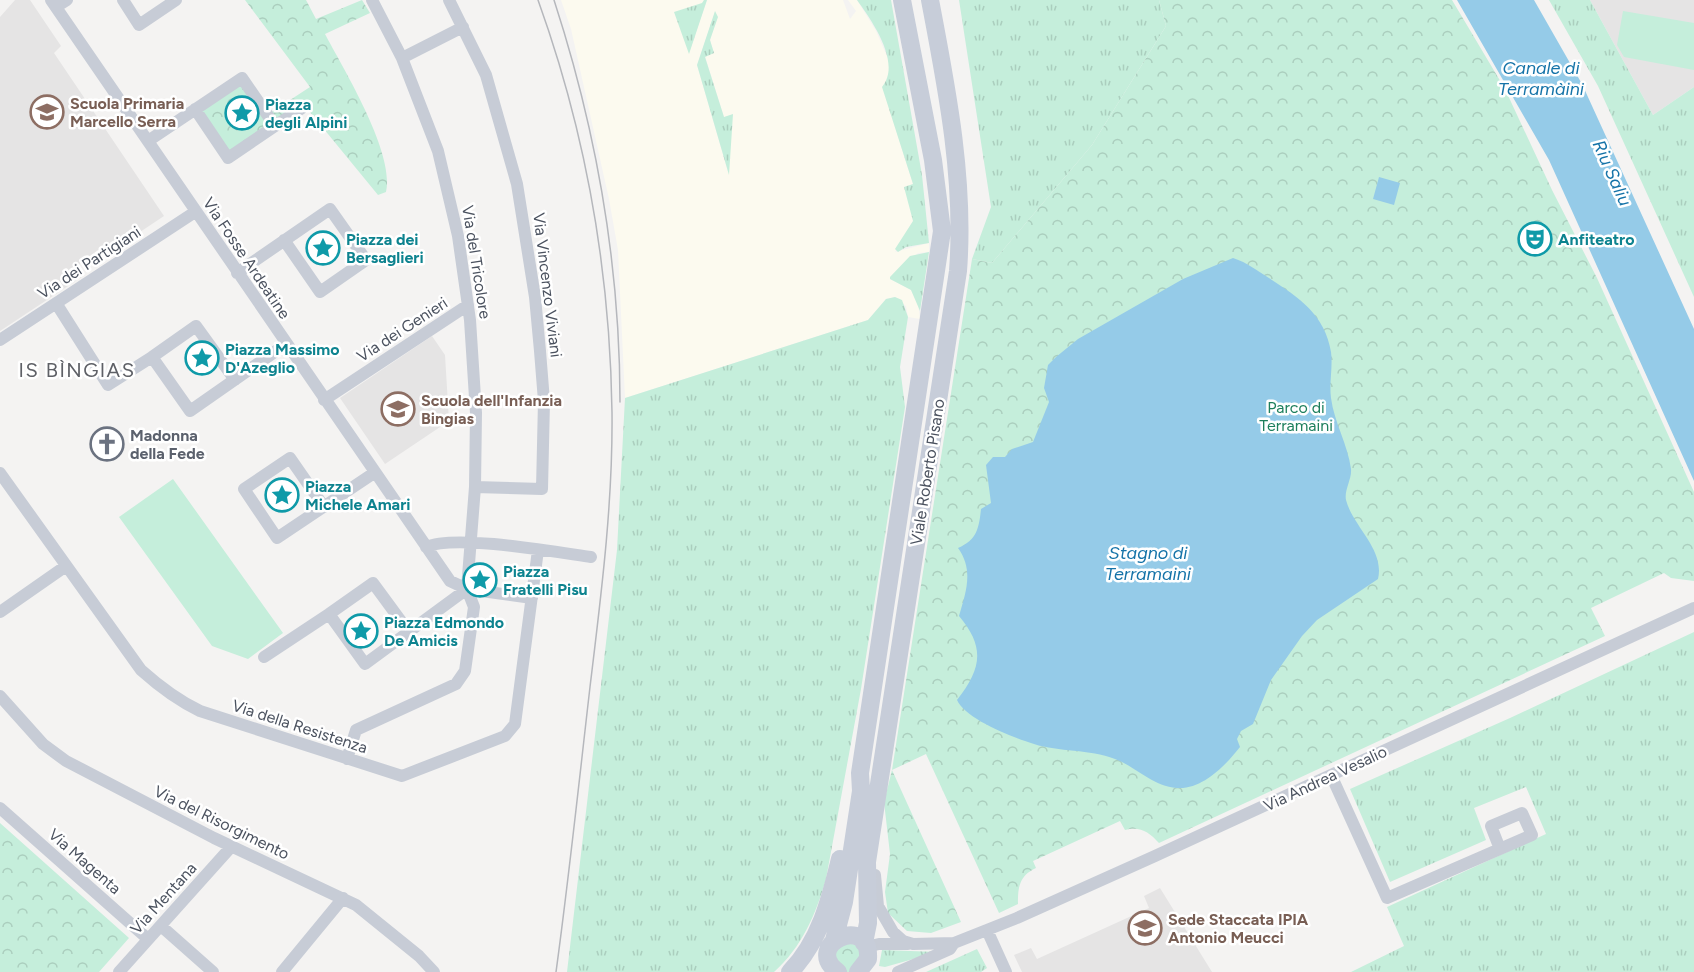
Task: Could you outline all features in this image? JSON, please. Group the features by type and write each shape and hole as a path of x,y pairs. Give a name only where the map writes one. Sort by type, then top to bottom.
{"main road":[{"name":"Viale Roberto Pisano","path":"831,946 844,902 861,791 860,773 942,231 933,160 902,0"},
{"name":"Viale Roberto Pisano","path":"858,972 868,959 865,945 868,922 867,862 958,271 962,225 959,175 930,0"},
{"name":"Viale Roberto Pisano","path":"790,972 816,936 826,913 841,857 852,791 860,773"},
{"path":"803,972 846,935 853,935 865,945"},
{"path":"831,946 830,963 838,972"}],"street":[{"path":"123,0 139,25 176,0"},
{"name":"Via del Tricolore","path":"372,0 402,58 438,151 458,236 468,305 476,393 475,488 471,543"},
{"name":"Via Vincenzo Viviani","path":"449,0 486,75 517,184 536,297 544,401 542,489 475,488"},
{"name":"Via Fosse Ardeatine","path":"58,2 195,212 374,473 450,581 466,589"},
{"path":"402,58 463,27"},
{"path":"148,141 242,78 275,126"},
{"path":"195,110 228,158 302,108"},
{"path":"237,273 284,240 330,209 366,260 320,292 284,240"},
{"name":"Via dei Partigiani","path":"0,339 195,212"},
{"path":"56,303 108,386 196,326 235,380"},
{"name":"Via dei Genieri","path":"324,400 468,305"},
{"path":"152,357 190,411 286,344"},
{"path":"324,507 290,458 244,489 277,538 324,507 374,473"},
{"name":"Via della Resistenza","path":"0,473 141,670 178,701 200,711 402,776 505,736 514,724 538,550"},
{"path":"426,547 436,542 471,543 591,557"},
{"path":"347,759 356,730 456,684 465,671 474,607 466,589 471,543"},
{"path":"0,612 66,566"},
{"path":"264,657 373,582 409,633"},
{"path":"329,614 364,664 466,589 532,598"},
{"name":"Via Andrea Vesalio","path":"865,945 954,943 987,930 1694,608"},
{"name":"Via del Risorgimento","path":"0,696 43,744 66,761 231,847 343,898 419,956 434,972"},
{"path":"1331,775 1387,898 1500,849"},
{"name":"Via Magenta","path":"0,808 148,939"},
{"path":"871,841 878,906 893,932 903,941 913,944"},
{"name":"Via Mentana","path":"119,972 231,847"},
{"path":"282,972 343,898"},
{"path":"161,926 213,972"},
{"path":"987,930 1006,972"},
{"name":"Via Andrea Vesalio","path":"898,972 950,949 954,943"}],"shaded area":[{"name":"Scuola Primaria Marcello Serra","path":"15,0 30,0 61,46 54,53 164,216 110,252 99,249 77,266 83,276 0,331 0,17"},
{"path":"561,0 704,0 689,53 707,0 843,0 850,19 856,11 848,0 857,0 876,31 889,61 890,75 883,88 913,184 913,221 895,252 929,243 929,252 918,253 890,279 911,290 918,304 920,319 908,317 906,306 895,297 886,299 868,320 625,398 618,250 609,199 571,29","holes":["715,12 717,18 710,40 714,53 705,56 724,117 733,126 729,134 728,172 697,65"]},
{"path":"1590,0 1694,0 1694,87 1653,115"},
{"name":"Scuola dell'Infanzia Bingias","path":"432,336 445,355 449,421 385,464 340,398"},
{"name":"Sede Staccata IPIA Antonio Meucci","path":"1160,888 1212,972 1022,972 1014,955 1031,948 1037,959 1149,908 1144,896"}],"green space":[{"path":"245,0 306,0 316,19 362,0 370,13 325,34 376,134 387,175 386,192 378,195 305,106 228,158 195,109 242,78 267,115 310,87"},
{"path":"707,0 689,54 674,12 702,3"},
{"path":"857,0 891,0 922,175 929,243 906,247 898,252 895,249 913,221 904,187 913,184 882,87 889,66 887,54 877,30"},
{"path":"959,0 1159,0 1166,26 1092,145 992,263 972,259 991,207"},
{"name":"Parco di Terramaini","path":"1159,0 1452,0 1505,89 1552,190 1597,278 1694,492 1694,581 1671,578 1664,573 1591,608 1605,636 1159,843 1144,831 1125,830 1120,821 1033,861 1036,868 1023,878 1018,892 1018,904 999,913 926,754 892,770 972,259 992,263 1092,145 1166,26"},
{"path":"1549,0 1590,0 1653,115 1694,87 1694,297 1598,86"},
{"path":"715,11 718,17 710,40 714,53 705,57 724,117 733,114 729,175 697,65"},
{"path":"1623,11 1694,23 1694,70 1624,57 1617,45"},
{"path":"929,252 920,311 911,290 890,277 910,256"},
{"path":"895,297 902,300 908,317 900,367 905,407 861,689 826,879 807,929 793,952 774,972 567,972 617,550 625,398 868,320 886,299"},
{"path":"173,479 283,633 248,659 212,646 119,517"},
{"path":"1694,632 1694,972 1351,972 1404,946 1387,907 1546,834 1526,787 1474,808 1486,840 1390,882 1350,789 1510,718"},
{"path":"892,770 961,922 931,933 907,931 888,913 885,892 890,854 884,802"},
{"path":"0,823 129,938 99,972 0,972"},
{"path":"834,940 866,947 858,972 838,972"},
{"path":"977,949 987,968 981,972 926,972"},
{"path":"882,950 938,952 885,967 879,966"}],"water":[{"name":"Canale di Terramàini","path":"1457,0 1534,0 1582,84 1694,329 1694,481 1549,160"},
{"path":"1379,177 1400,183 1394,205 1373,199"},
{"name":"Stagno di Terramaini","path":"1233,258 1252,267 1290,292 1309,308 1323,327 1331,352 1333,407 1351,469 1346,500 1355,520 1373,548 1379,568 1378,579 1317,620 1302,636 1271,680 1253,724 1241,731 1237,739 1240,747 1228,761 1204,781 1186,788 1177,788 1160,784 1122,762 1105,756 1044,747 1015,737 980,721 962,707 957,700 975,668 977,648 968,628 959,616 966,590 967,573 963,556 958,548 976,533 981,509 991,503 986,465 993,457 1005,457 1012,449 1033,442 1049,402 1044,388 1048,365 1078,339 1183,279"}],"tram line":[{"path":"538,0 570,101 592,203 606,306 612,412 611,481 606,550 556,972"},
{"path":"554,0 582,98 603,198 616,300 620,402"}],"place":[{"name":"Scuola Primaria Marcello Serra","path":"47,112"},
{"name":"Piazza degli Alpini","path":"242,113"},
{"name":"Anfiteatro","path":"1535,239"},
{"name":"Piazza dei Bersaglieri","path":"323,248"},
{"name":"Piazza Massimo D'Azeglio","path":"202,358"},
{"name":"Scuola dell'Infanzia Bingias","path":"398,409"},
{"name":"Madonna della Fede","path":"107,444"},
{"name":"Piazza Michele Amari","path":"282,495"},
{"name":"Piazza Fratelli Pisu","path":"480,580"},
{"name":"Piazza Edmondo De Amicis","path":"361,631"},
{"name":"Sede Staccata IPIA Antonio Meucci","path":"1145,928"}],"district":[{"name":"IS BÌNGIAS","path":"77,370"}],"water label":[{"name":"Riu Saliu","path":"1612,173"}]}
